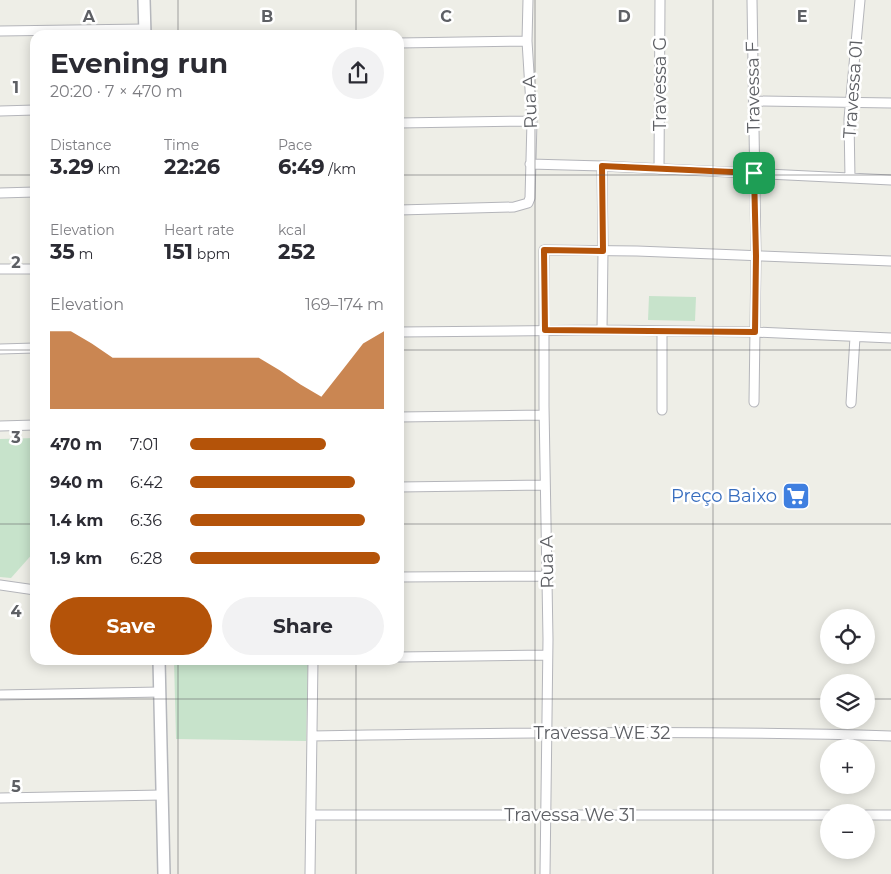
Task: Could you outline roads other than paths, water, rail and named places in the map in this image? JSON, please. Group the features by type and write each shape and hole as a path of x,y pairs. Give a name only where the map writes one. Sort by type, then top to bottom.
{"main road":[{"path":"144,0 144,30"},
{"path":"159,665 164,874"}],"street":[{"name":"Rua A","path":"404,210 514,207 528,203 530,198 532,121 527,41 528,0"},
{"name":"Travessa G","path":"659,169 660,0"},
{"name":"Travessa F","path":"752,0 756,256 754,402"},
{"name":"Travessa 01","path":"850,178 849,119 860,0"},
{"path":"0,31 30,31"},
{"path":"404,43 527,41"},
{"path":"754,101 891,103"},
{"path":"0,111 30,110"},
{"path":"404,123 532,121"},
{"path":"530,164 891,180"},
{"path":"602,166 602,330"},
{"path":"0,193 30,192"},
{"name":"Rua A","path":"546,874 547,576 544,415 544,250 603,251"},
{"path":"603,251 891,261"},
{"path":"0,269 30,269"},
{"path":"404,332 602,330 755,332 891,338"},
{"path":"662,331 662,410"},
{"path":"851,403 855,337"},
{"path":"0,349 30,348"},
{"path":"404,417 544,415"},
{"path":"0,426 30,425"},
{"path":"404,487 545,485"},
{"path":"404,577 547,576"},
{"path":"0,585 30,589"},
{"path":"404,657 547,655"},
{"path":"310,874 313,665"},
{"path":"0,695 160,692"},
{"name":"Travessa WE 32","path":"312,736 763,732 891,736"},
{"path":"0,798 162,795"},
{"path":"875,815 891,814"},
{"name":"Travessa We 31","path":"311,815 820,815"}],"place":[{"name":"Preço Baixo","path":"796,496"}]}
